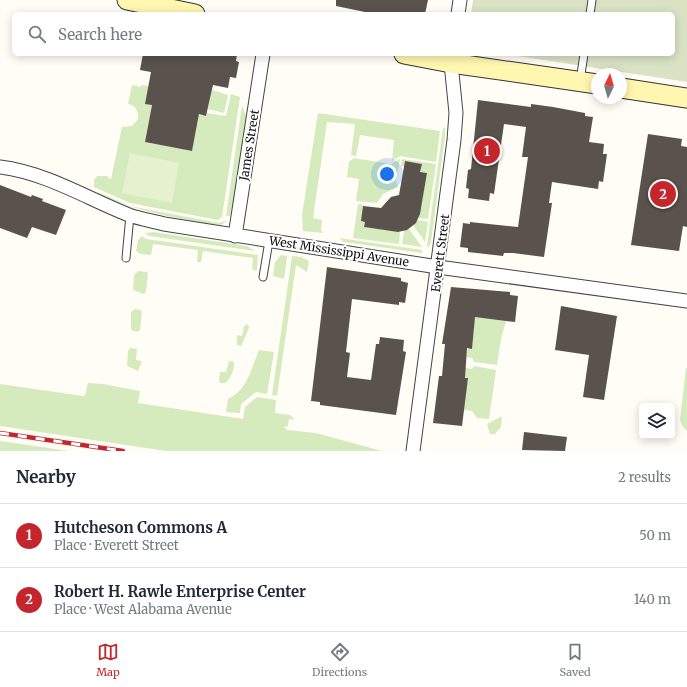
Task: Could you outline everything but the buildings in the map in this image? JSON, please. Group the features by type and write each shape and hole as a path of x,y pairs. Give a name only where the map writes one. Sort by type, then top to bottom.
{"main road":[{"path":"127,0 185,12"},
{"path":"428,56 452,58 589,83"},
{"path":"627,89 687,98"}],"street":[{"path":"458,12 460,0"},
{"name":"James Street","path":"234,236 263,56"},
{"name":"Everett Street","path":"413,451 438,267 455,126 452,58"},
{"name":"West Mississippi Avenue","path":"0,167 34,174 84,194 130,215 164,224 438,267 687,301"}],"lane":[{"path":"590,12 592,0"},
{"path":"584,56 589,83"},
{"path":"126,258 130,215"},
{"path":"263,277 269,241"}],"green space":[{"path":"473,0 687,0 687,82 627,73 627,68 596,68 518,56 675,56 675,12 471,12"},
{"path":"132,85 141,87 141,85 149,86 152,105 145,142 192,151 199,114 206,116 207,113 226,116 231,94 240,97 222,217 218,220 130,203 94,187 94,180 97,176 108,176 108,178 111,179 122,127 132,126 138,119 136,109 128,104"},
{"path":"212,90 228,95 224,113 208,109"},
{"path":"242,106 247,118 234,199 230,216 226,216"},
{"path":"318,113 440,131 436,162 400,156 392,161 394,140 360,135 356,156 351,155 355,124 327,122 313,218 322,220 321,230 323,233 303,231 302,215"},
{"path":"443,128 445,128 445,136 431,242 428,248 427,245"},
{"path":"130,153 179,163 172,203 122,193"},
{"path":"354,158 391,164 400,159 396,181 398,187 383,194 377,203 356,201 359,179 347,177 349,162"},
{"path":"402,159 436,164 428,219 419,218 427,173 420,172 422,164 405,161 404,166 401,166"},
{"path":"97,192 130,206 219,223 228,220 221,225 196,222 168,216 126,205 99,195"},
{"path":"358,204 364,205 361,221 365,222 364,227 400,232 399,244 353,238"},
{"path":"418,220 428,222 425,242 413,225"},
{"path":"409,229 422,247 402,244 404,231"},
{"path":"153,232 247,246 255,251 149,236 145,233"},
{"path":"142,236 146,239 258,255 257,269 256,271 252,269 253,258 203,251 201,262 198,262 198,250 153,244 151,255 140,254 136,251 138,240"},
{"path":"339,238 422,250 422,253 344,242"},
{"path":"281,255 287,256 284,279 273,276 275,262"},
{"path":"292,256 301,257 309,261 307,272 296,265 277,396 272,395"},
{"path":"138,271 147,272 148,274 146,291 144,294 133,290 134,275"},
{"path":"135,309 141,310 142,312 140,330 137,332 131,330 131,312"},
{"path":"473,314 506,321 501,339 497,365 474,362 472,358 466,357 468,348 472,348 474,326"},
{"path":"248,324 249,328 241,346 237,345 237,335 242,336 244,326"},
{"path":"130,348 137,349 136,360 142,361 138,371 127,366 128,351"},
{"path":"259,350 274,352 267,394 256,392 241,404 240,413 226,412 228,399 240,390 248,378"},
{"path":"229,361 234,362 232,373 225,383 220,383 220,372 226,372"},
{"path":"474,366 496,370 489,419 477,418 472,411 459,409 468,378 464,377 465,368 472,369"},
{"path":"686,368 687,431 683,427 680,420"},
{"path":"88,383 103,384 140,391 138,403 243,419 245,407 257,397 276,400 275,413 290,415 295,420 289,419 288,426 284,427 287,430 316,433 382,451 166,451 0,426 0,384 83,396 85,395"},
{"path":"502,416 501,427 495,434 490,434 487,424"},
{"path":"0,441 69,451 0,451"}],"railway":[{"path":"0,433 123,451"}],"place":[{"name":"Hutcheson Commons A","path":"487,151"},
{"name":"Robert H. Rawle Enterprise Center","path":"663,194"}]}
